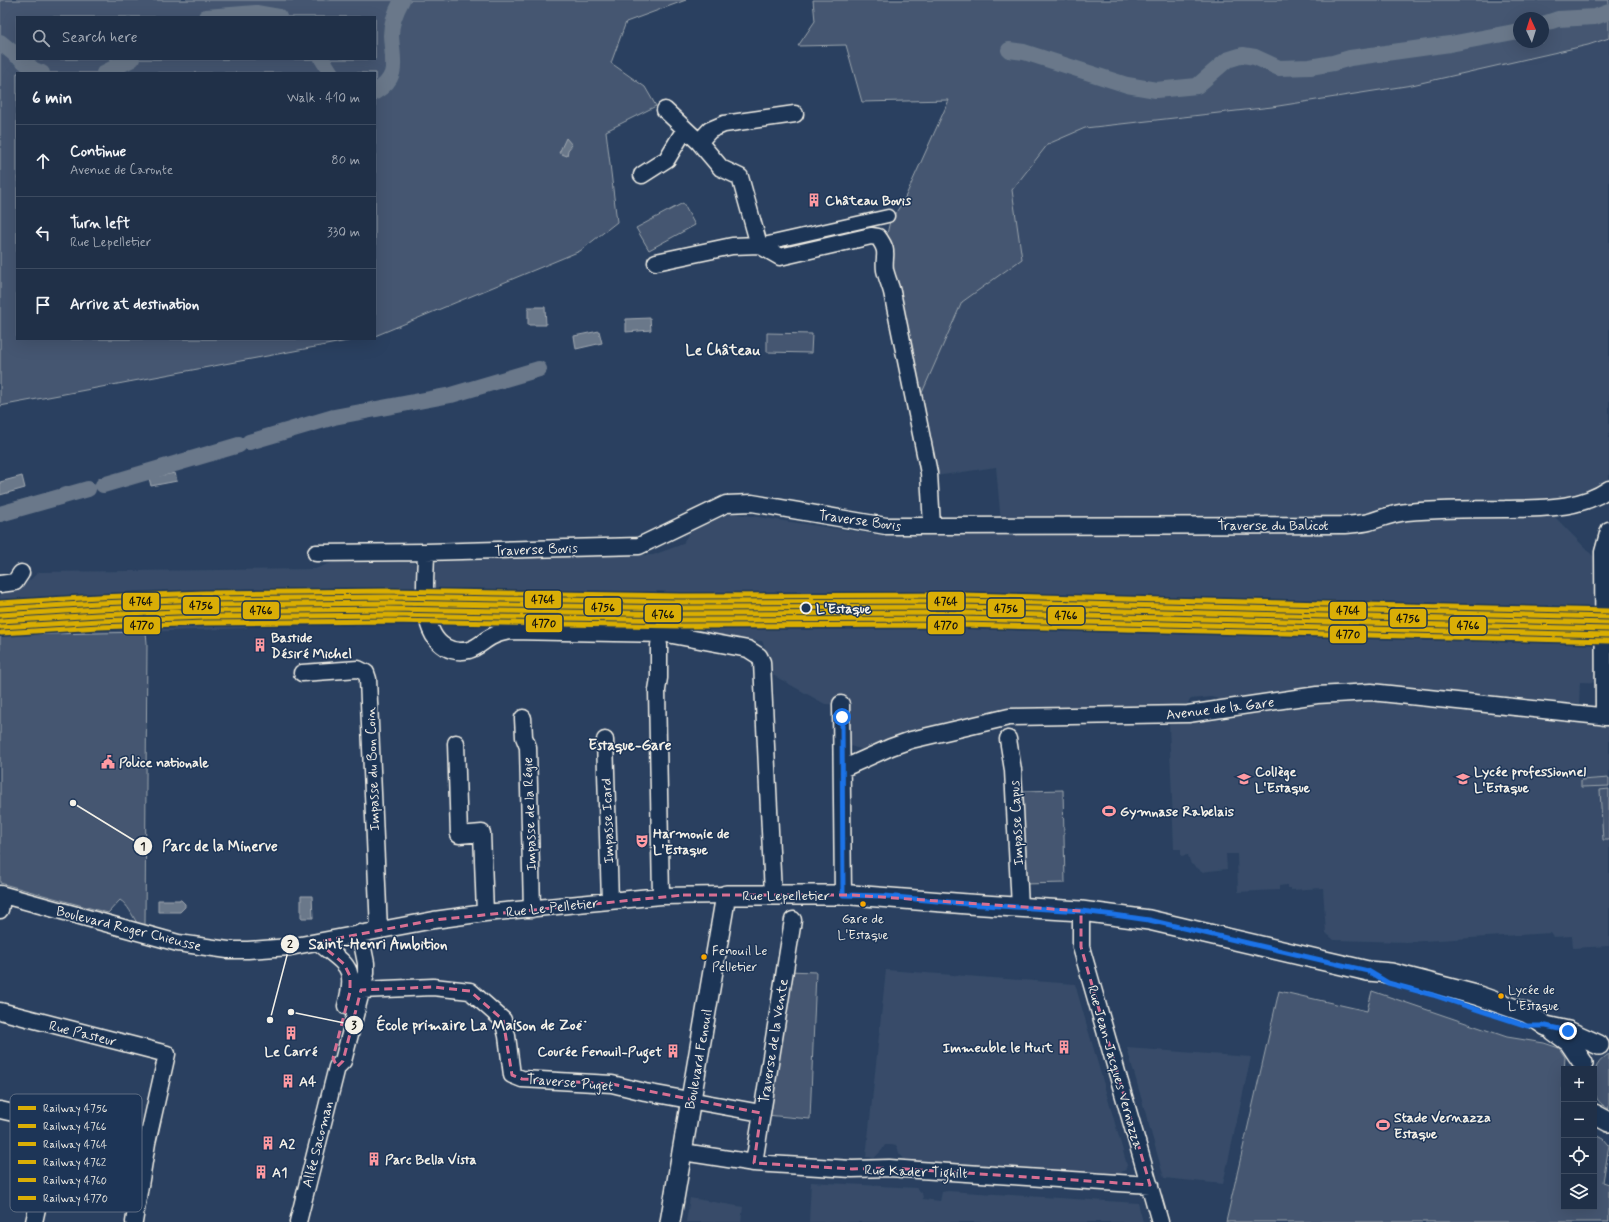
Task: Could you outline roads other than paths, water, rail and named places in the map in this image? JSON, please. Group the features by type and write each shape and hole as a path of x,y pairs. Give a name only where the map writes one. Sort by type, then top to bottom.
{"street":[{"path":"665,110 699,142 721,168 740,177 759,245 780,257 871,236 878,237 885,246 885,270 892,292 929,473 932,526"},
{"path":"699,142 710,130 724,124 795,114"},
{"path":"642,175 667,159 685,129"},
{"path":"656,262 732,246 759,245 888,216"},
{"name":"Traverse du Balicot","path":"932,526 1345,525 1367,523 1387,516 1406,512 1551,508 1589,499 1609,489"},
{"name":"Traverse Bovis","path":"316,553 426,552 639,546 726,504 752,503 886,526 932,526"},
{"path":"1607,717 1603,552 1609,530"},
{"path":"426,552 426,616 432,636 450,650 468,650 478,646 493,636 511,631 667,634 748,649 759,656 762,662 773,894"},
{"path":"0,584 15,582 21,573"},
{"path":"659,645 659,678 657,690 661,896"},
{"name":"Impasse du Bon Coin","path":"302,673 358,669 366,673 368,679 379,930"},
{"name":"Avenue de la Gare","path":"842,769 891,747 911,740 1009,717 1188,714 1317,695 1371,692 1607,717"},
{"path":"842,704 843,895"},
{"name":"Impasse de la Régie","path":"523,718 524,737 528,747 532,909"},
{"name":"Impasse Capus","path":"1008,739 1013,770 1020,907"},
{"name":"Impasse Icard","path":"605,740 610,901"},
{"path":"456,744 459,835 482,833 485,914"},
{"name":"Rue Lepelletier","path":"726,895 773,894 885,896 968,904 1081,911 1149,920 1368,971 1392,973 1476,995 1527,1013 1569,1042 1582,1066"},
{"name":"Rue Le Pelletier","path":"379,930 434,920 610,901 661,896 726,895"},
{"name":"Boulevard Fenouil","path":"670,1222 726,895"},
{"name":"Boulevard Roger Chieusse","path":"1,900 198,947 228,950 290,947 379,930"},
{"name":"Rue Jean-Jacques Vernazza","path":"1081,911 1081,947 1160,1222"},
{"name":"Traverse de la Vente","path":"754,1163 793,920"},
{"name":"Allée Sacoman","path":"298,1222 337,1067 343,1061 366,973 366,964 360,933"},
{"name":"Allée Sacoman","path":"318,942 344,964 348,969 350,976 350,992 333,1058 337,1067"},
{"name":"Traverse Puget","path":"361,990 434,987 470,991 503,1020 507,1036 512,1075 522,1079 612,1084 626,1089 761,1113"},
{"name":"Rue Pasteur","path":"0,1011 167,1054 147,1143"},
{"name":"Rue Lepelletier","path":"1546,1026 1568,1031 1604,1043"},
{"path":"1582,1066 1590,1053 1604,1043"},
{"path":"0,1110 10,1112"},
{"path":"142,1142 147,1143 142,1173"},
{"name":"Rue Kader Tighilt","path":"683,1152 754,1163 852,1169 889,1168 1150,1185"},
{"path":"34,1222 36,1212"},
{"path":"134,1222 136,1212"}],"waterway":[{"path":"376,91 389,80 392,74 393,60 391,31 394,17 402,0"},
{"path":"1549,22 1558,19 1595,17 1609,12"},
{"path":"218,16 256,13 273,16"},
{"path":"1009,50 1024,52 1127,85 1156,90 1197,86 1227,60 1243,55 1255,57 1279,68 1310,67 1350,58 1450,44 1513,32"},
{"path":"0,42 16,55"},
{"path":"22,60 34,70 39,72"},
{"path":"106,72 130,60"},
{"path":"323,60 330,72"},
{"path":"249,442 334,417 451,395 539,369"},
{"path":"103,485 239,445"},
{"path":"0,514 88,489"}],"rail line":[{"name":"4760","path":"0,603 98,597 205,593 390,591 681,596 962,595 1609,611"},
{"name":"4764","path":"0,609 98,603 205,599 390,597 681,602 962,601 1609,617"},
{"name":"4756","path":"0,615 98,609 205,605 390,603 681,608 962,607 1609,623"},
{"name":"4766","path":"0,621 98,615 205,611 390,609 681,614 962,613 1609,629"},
{"name":"4762","path":"1,627 205,617 390,615 681,620 962,619 1609,635"},
{"name":"4770","path":"1,633 205,623 390,621 681,626 962,625 1609,641"}],"place":[{"name":"Château Bovis","path":"814,200"},
{"name":"L'Estaque","path":"806,608"},
{"name":"Bastide Désiré Michel","path":"260,645"},
{"name":"Police nationale","path":"108,762"},
{"name":"Collège L'Estaque","path":"1244,779"},
{"name":"Lycée professionnel L'Estaque","path":"1463,779"},
{"name":"Parc de la Minerve","path":"73,803"},
{"name":"Gymnase Rabelais","path":"1109,811"},
{"name":"Harmonie de L'Estaque","path":"642,841"},
{"name":"Gare de L'Estaque","path":"863,904"},
{"name":"Fenouil Le Pelletier","path":"704,957"},
{"name":"Lycée de L'Estaque","path":"1501,996"},
{"name":"École primaire La Maison de Zoë","path":"291,1012"},
{"name":"Saint-Henri Ambition","path":"270,1020"},
{"name":"Le Carré","path":"291,1033"},
{"name":"Immeuble le Huit","path":"1064,1047"},
{"name":"Courée Fenouil-Puget","path":"673,1051"},
{"name":"A4","path":"288,1081"},
{"name":"Stade Vernazza Estaque","path":"1383,1125"},
{"name":"A2","path":"268,1143"},
{"name":"Parc Bella Vista","path":"374,1159"},
{"name":"A1","path":"261,1172"}],"district":[{"name":"Le Château","path":"723,350"},
{"name":"Estaque-Gare","path":"630,745"}]}
